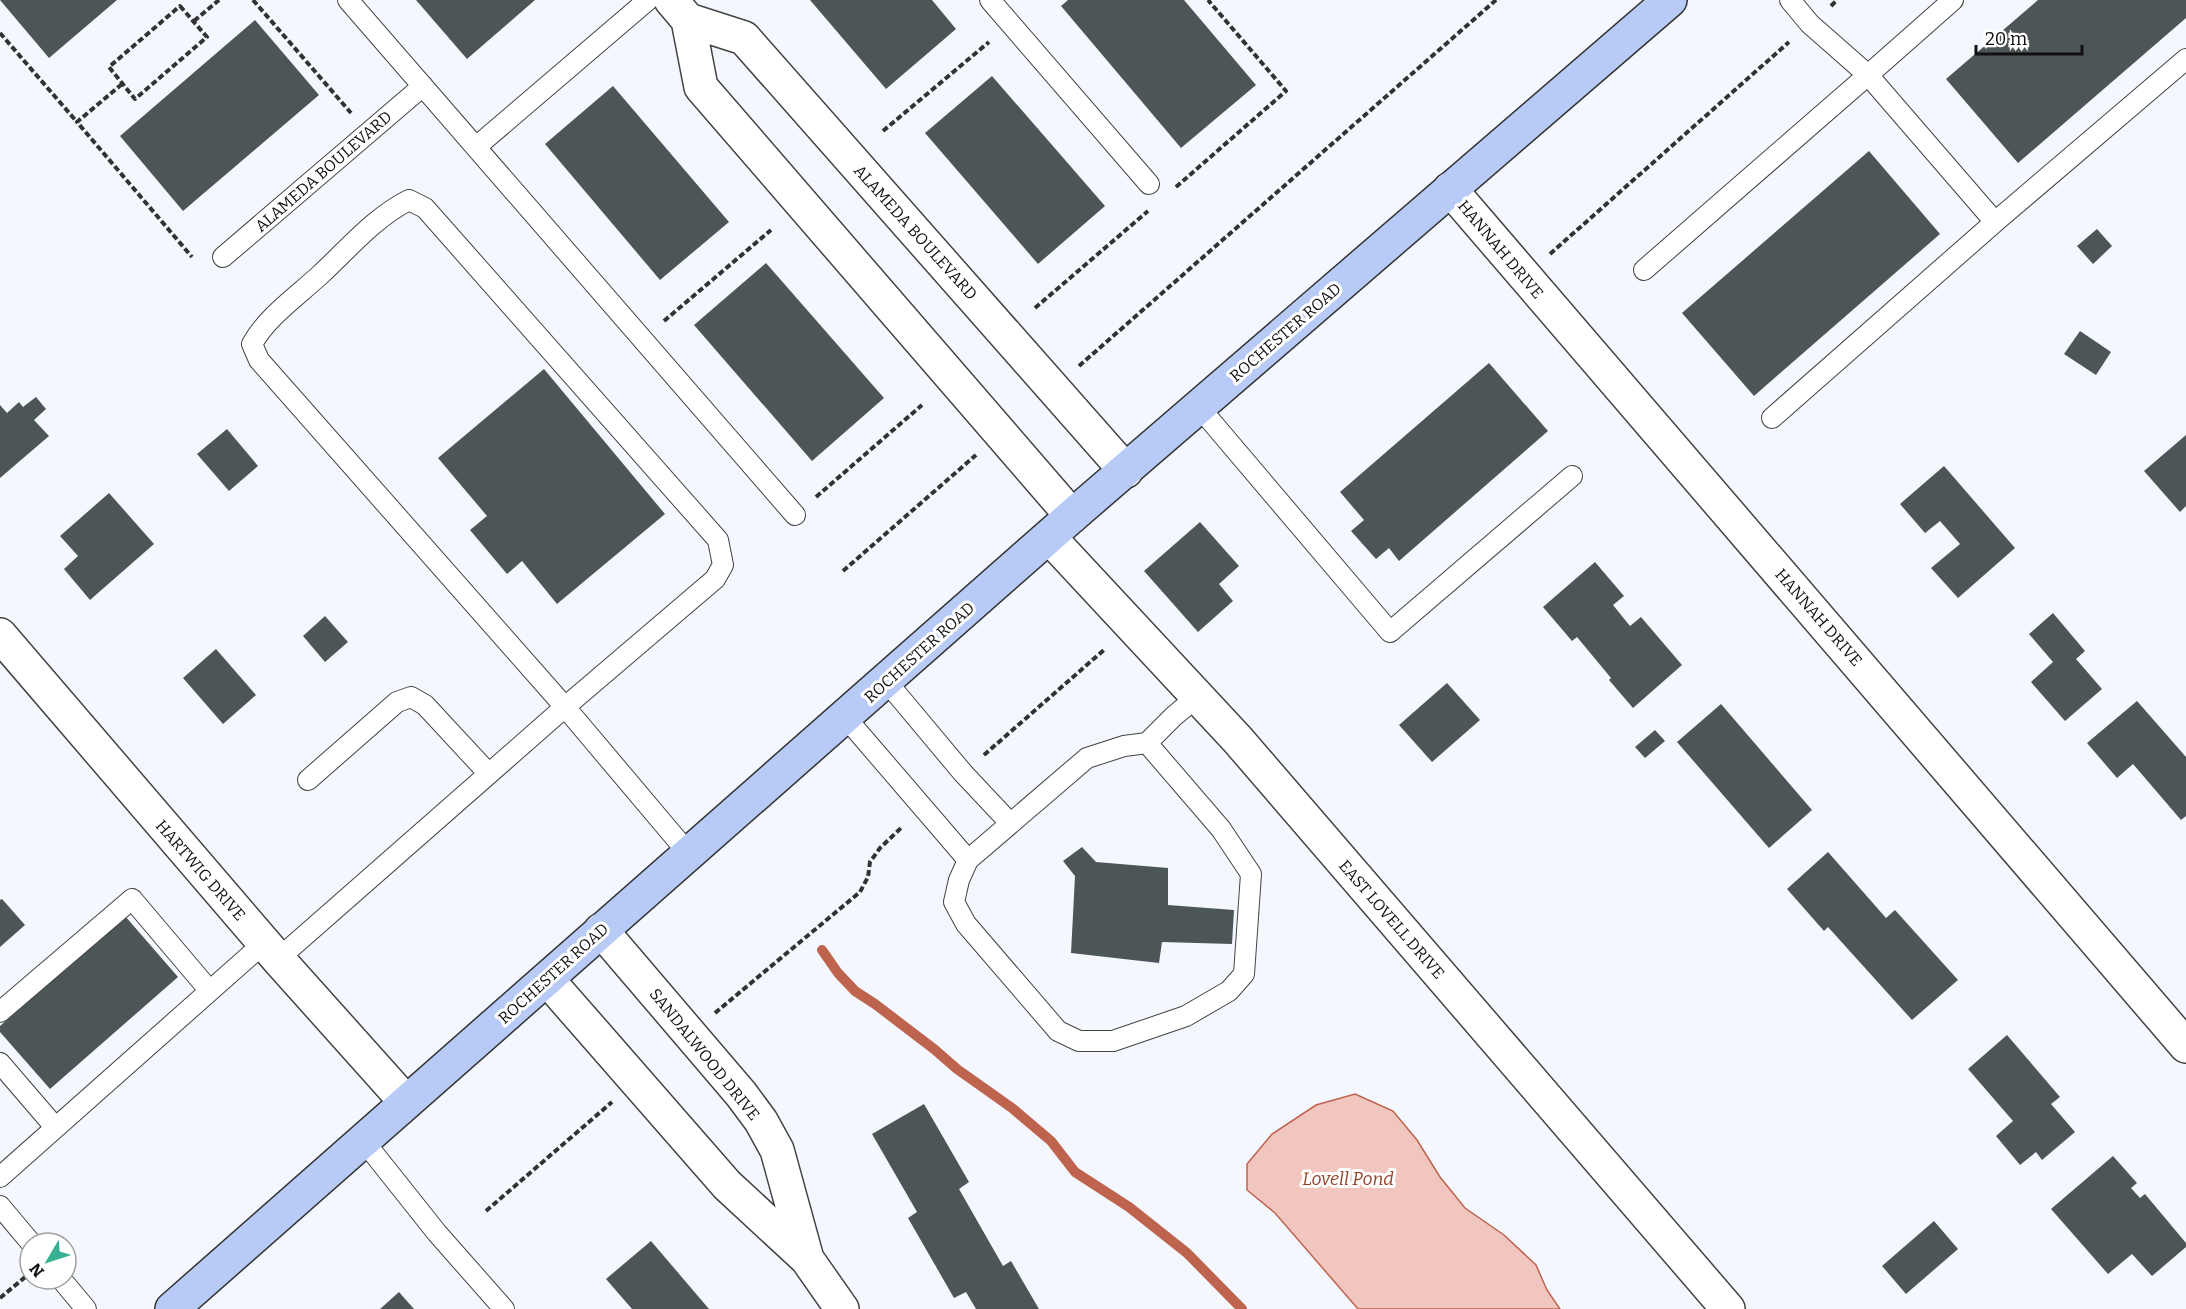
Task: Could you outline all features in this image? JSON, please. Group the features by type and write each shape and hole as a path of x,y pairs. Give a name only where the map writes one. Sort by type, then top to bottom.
{"main road":[{"name":"ROCHESTER ROAD","path":"172,1309 601,930 846,718 1060,527 1670,0"}],"street":[{"name":"ALAMEDA BOULEVARD","path":"680,10 744,38 1126,471"},
{"name":"ALAMEDA BOULEVARD","path":"680,10 701,87 1060,527"},
{"name":"HANNAH DRIVE","path":"1450,189 2186,1046"},
{"name":"EAST LOVELL DRIVE","path":"1060,527 1197,697 1290,801 1728,1309"},
{"name":"HARTWIG DRIVE","path":"0,635 271,951 406,1102"},
{"name":"SANDALWOOD DRIVE","path":"601,930 741,1094 761,1121 777,1150 807,1259"},
{"name":"SANDALWOOD DRIVE","path":"547,979 727,1185 807,1259 842,1309"}],"lane":[{"path":"348,0 795,515"},
{"path":"476,147 648,0"},
{"path":"990,0 1149,184"},
{"path":"1790,0 1810,24 1868,75 1995,222"},
{"path":"1644,270 1953,0"},
{"path":"1772,418 1995,222 2186,59"},
{"name":"ALAMEDA BOULEVARD","path":"223,257 423,86"},
{"path":"0,1177 209,990 271,951 489,774 565,707 715,579 723,565 718,540 425,208 409,200 391,209 260,329 252,345 259,360 565,707 689,854"},
{"path":"1199,407 1390,632 1572,476"},
{"path":"886,681 963,773 1010,822"},
{"path":"308,780 397,702 411,697 425,705 489,774"},
{"path":"1147,743 1221,829 1251,874 1244,974 1229,991 1186,1016 1113,1041 1079,1041 1058,1031 966,924 954,902 959,880 968,860 1087,758 1124,746 1147,743 1197,697"},
{"path":"846,718 968,860"},
{"path":"0,1012 132,899 209,990"},
{"path":"0,1062 55,1126"},
{"path":"363,1140 437,1233 504,1309"},
{"path":"0,1206 22,1231"},
{"path":"71,1291 86,1309"}],"path":[{"path":"194,21 219,0"},
{"path":"253,0 357,121"},
{"path":"1171,191 1286,92 1208,0"},
{"path":"1076,368 1496,0"},
{"path":"180,6 194,21 207,37 135,99 109,67 180,6"},
{"path":"0,33 192,257"},
{"path":"1544,258 1791,40"},
{"path":"883,131 989,41"},
{"path":"76,122 122,84"},
{"path":"1035,308 1153,207"},
{"path":"656,328 771,230"},
{"path":"795,515 922,405"},
{"path":"843,571 978,453"},
{"path":"978,760 1111,644"},
{"path":"712,1016 860,892 868,877 870,862 880,848 904,826"},
{"path":"486,1211 614,1100"},
{"path":"0,1298 18,1283"}],"water":[{"name":"Lovell Pond","path":"1355,1094 1393,1111 1417,1140 1440,1177 1465,1208 1504,1235 1536,1265 1547,1290 1560,1309 1358,1309 1275,1213 1247,1190 1247,1164 1272,1134 1316,1105"}],"building":[{"path":"0,0 117,0 49,58"},
{"path":"416,0 535,0 467,59"},
{"path":"810,0 932,0 956,29 886,89"},
{"path":"1068,0 1184,0 1256,85 1181,148 1061,6"},
{"path":"2038,0 2186,0 2186,18 2018,163 1946,79"},
{"path":"255,20 319,95 183,211 120,136"},
{"path":"992,76 1105,206 1038,264 925,133"},
{"path":"613,86 729,222 660,280 545,144"},
{"path":"1869,151 1940,234 1754,396 1682,313"},
{"path":"2097,229 2112,246 2093,264 2077,246"},
{"path":"766,263 884,398 812,461 694,325"},
{"path":"2080,331 2111,352 2096,375 2064,354"},
{"path":"1489,363 1548,431 1399,561 1389,548 1376,559 1351,531 1364,520 1340,492"},
{"path":"544,369 665,514 557,604 522,561 507,574 470,530 487,516 438,458"},
{"path":"36,397 46,409 34,420 49,436 0,478 0,405 7,413 19,402 23,407"},
{"path":"227,429 258,466 229,491 197,454"},
{"path":"2186,435 2186,506 2180,512 2144,471"},
{"path":"1944,466 2015,548 1958,598 1931,568 1960,544 1940,521 1925,533 1900,504"},
{"path":"109,493 154,544 90,600 64,569 78,556 60,536"},
{"path":"1200,522 1239,566 1219,584 1233,601 1198,632 1144,571"},
{"path":"1595,562 1624,596 1613,605 1630,626 1641,617 1682,665 1633,708 1577,637 1572,641 1543,607"},
{"path":"2053,613 2085,651 2076,659 2102,689 2065,721 2031,682 2053,662 2029,634"},
{"path":"325,616 348,642 325,662 303,636"},
{"path":"216,649 256,695 223,724 183,678"},
{"path":"1447,683 1480,720 1432,762 1399,725"},
{"path":"2137,701 2186,757 2186,816 2181,820 2133,764 2117,778 2087,743"},
{"path":"1721,704 1812,810 1769,848 1677,742"},
{"path":"1655,730 1665,741 1645,758 1635,747"},
{"path":"1082,847 1096,862 1168,868 1168,905 1234,910 1232,944 1162,942 1159,963 1071,953 1075,876 1063,861"},
{"path":"1828,852 1886,918 1895,910 1958,980 1912,1020 1828,927 1824,931 1787,889"},
{"path":"2,899 25,925 0,947 0,900"},
{"path":"125,916 178,977 50,1089 0,1032 0,1026"},
{"path":"2007,1035 2060,1097 2051,1104 2075,1132 2042,1160 2036,1152 2020,1165 1996,1136 2013,1121 1968,1069"},
{"path":"924,1104 969,1182 959,1189 1003,1266 1011,1261 1039,1309 976,1309 966,1292 954,1298 908,1218 917,1212 872,1134"},
{"path":"2113,1156 2137,1183 2131,1188 2140,1198 2145,1194 2186,1243 2186,1247 2152,1276 2132,1254 2108,1274 2051,1209"},
{"path":"1934,1221 1958,1249 1906,1294 1882,1266"},
{"path":"651,1241 709,1309 632,1309 606,1279"},
{"path":"399,1292 414,1309 380,1309"}],"waterway":[{"path":"822,950 838,973 855,991 1012,1108 1051,1141 1075,1172 1129,1207 1187,1253 1242,1309"}]}
